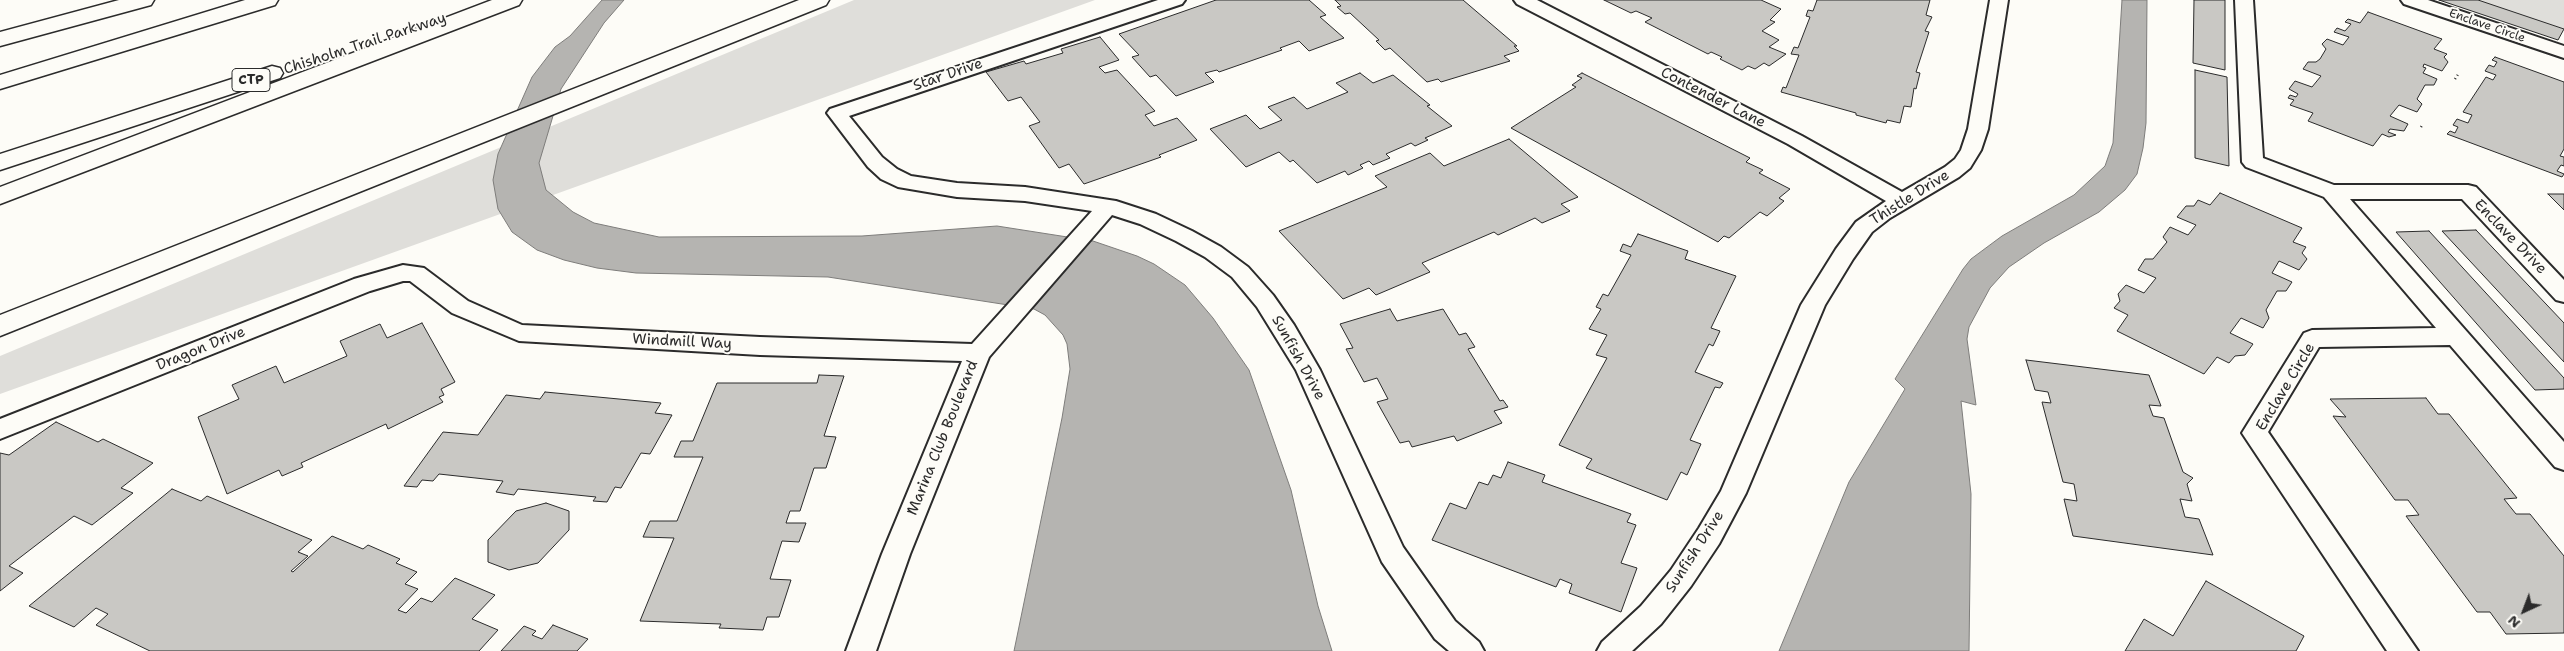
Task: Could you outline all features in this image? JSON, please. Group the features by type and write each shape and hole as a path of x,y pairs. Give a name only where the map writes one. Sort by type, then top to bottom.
{"highway":[{"path":"6,37 143,0"},
{"path":"0,82 267,0"},
{"name":"Chisholm Trail Parkway","path":"0,162 502,0"},
{"path":"0,196 511,0"},
{"path":"0,326 818,0"}],"lane":[{"name":"Star Drive","path":"930,186 906,182 889,174 875,162 837,113 1176,0"},
{"name":"Contender Lane","path":"1524,0 1795,140 1901,201"},
{"name":"Thistle Drive","path":"1733,493 1826,281 1864,228 1901,201 1952,172 1963,163 1971,150 1978,129 1999,0"},
{"path":"2244,0 2253,162 2332,192 2564,460"},
{"name":"Enclave Circle","path":"2410,0 2564,52"},
{"name":"Sunfish Drive","path":"930,186 1025,194 1108,206 1148,219 1213,252 1240,272 1265,301 1286,331 1308,370 1392,554 1445,630 1469,651"},
{"name":"Enclave Drive","path":"2332,192 2468,192 2564,294"},
{"name":"Marina Club Boulevard","path":"861,651 896,554 978,353 1108,206"},
{"name":"Windmill Way","path":"403,273 416,274 460,307 519,333 760,346 978,353"},
{"name":"Dragon Drive","path":"0,429 362,285 403,273"},
{"name":"Enclave Circle","path":"2403,651 2255,434 2312,339 2456,336"},
{"name":"Sunfish Drive","path":"1612,651 1650,615 1681,578 1733,493"}],"path":[{"path":"2455,79 2459,73"}],"shaded area":[{"path":"602,0 624,0 604,23 561,89 539,163 546,190 573,212 594,223 659,237 862,236 997,226 1093,241 1154,264 1185,285 1213,318 1249,370 1291,490 1318,606 1332,651 1014,651 1062,418 1070,369 1067,344 1063,335 1045,315 1034,309 828,277 636,273 597,268 564,260 537,250 512,232 498,209 493,180 498,154 532,77 555,47 570,36"},
{"path":"854,0 1095,0 0,394 0,356"},
{"path":"2122,0 2147,0 2146,123 2137,174 2125,190 2099,212 2044,243 2009,267 1990,288 1969,327 1967,339 1976,405 1961,401 1971,494 1969,651 1779,651 1849,482 1905,389 1895,379 1963,269 1971,259 2002,236 2074,195 2105,166 2113,143"},
{"path":"2476,0 2564,0 2564,29"}],"building":[{"path":"1216,0 1309,0 1326,15 1320,17 1344,38 1309,51 1299,41 1280,48 1282,50 1219,72 1217,70 1205,73 1214,82 1176,96 1156,75 1150,77 1132,57 1139,55 1119,34"},
{"path":"1335,0 1463,0 1517,46 1514,46 1519,51 1504,56 1510,61 1441,82 1438,79 1427,82 1390,48 1385,50 1376,41 1379,40 1350,13 1345,14 1337,7 1341,6"},
{"path":"1604,0 1761,0 1781,9 1770,20 1775,22 1762,31 1779,40 1769,47 1786,54 1769,66 1764,63 1755,69 1748,66 1742,70 1720,59 1722,57 1711,52 1708,54 1645,22 1652,18 1636,11 1631,13"},
{"path":"1817,0 1930,0 1926,15 1932,17 1925,31 1929,32 1916,72 1920,73 1916,89 1914,88 1911,107 1904,106 1900,123 1887,120 1886,123 1781,92 1783,87 1786,88 1799,55 1791,54 1794,47 1798,48 1810,17 1806,16 1808,10 1813,11"},
{"path":"2194,0 2225,0 2225,70 2193,63"},
{"path":"2439,0 2478,0 2564,29 2558,40"},
{"path":"2368,12 2442,39 2434,49 2447,54 2444,57 2448,62 2442,71 2424,64 2423,67 2426,68 2423,73 2437,79 2434,85 2425,85 2417,99 2422,104 2417,112 2399,105 2390,116 2408,124 2404,131 2390,129 2388,132 2396,135 2389,137 2382,134 2373,146 2308,121 2313,113 2290,105 2294,100 2288,98 2290,95 2296,97 2298,94 2289,89 2295,81 2312,87 2321,76 2303,69 2308,62 2316,62 2320,59 2326,49 2322,44 2327,39 2343,45 2349,37 2334,32 2337,28 2345,31 2351,24 2345,22 2348,19 2360,23"},
{"path":"1100,37 1119,60 1099,67 1105,73 1117,70 1155,111 1145,115 1154,126 1177,118 1197,140 1159,155 1161,157 1084,184 1069,164 1059,168 1029,126 1040,122 1021,97 1008,101 986,72 1024,61 1026,64 1063,53 1061,49"},
{"path":"2495,57 2564,82 2564,149 2560,156 2564,157 2564,166 2561,165 2557,171 2564,174 2562,177 2447,134 2450,131 2455,133 2458,127 2453,125 2457,119 2468,123 2472,115 2463,112 2486,77 2493,80 2496,75 2485,71 2489,65 2494,67 2497,62 2492,60"},
{"path":"2195,70 2227,77 2229,166 2195,158"},
{"path":"1360,73 1373,83 1393,75 1430,105 1427,106 1452,126 1425,138 1428,140 1415,146 1411,143 1386,154 1390,158 1373,165 1369,161 1360,165 1363,168 1348,175 1345,171 1317,183 1293,160 1290,162 1279,152 1246,167 1210,129 1246,115 1260,129 1282,120 1268,107 1294,97 1307,109 1348,92 1336,83"},
{"path":"1582,73 1750,158 1746,162 1763,170 1759,173 1790,189 1779,198 1784,201 1767,216 1760,212 1729,238 1724,236 1718,242 1511,128 1576,87 1572,85 1582,78 1577,76"},
{"path":"1509,139 1578,197 1561,204 1570,211 1542,223 1535,218 1498,235 1494,232 1422,263 1430,272 1376,295 1369,288 1343,299 1279,231 1387,187 1375,176 1430,153 1444,166"},
{"path":"2220,193 2302,228 2293,242 2306,247 2302,253 2307,259 2299,270 2279,261 2272,273 2292,282 2286,291 2277,291 2266,310 2269,318 2263,328 2241,318 2230,333 2253,344 2245,355 2235,356 2229,363 2217,357 2204,374 2117,331 2128,315 2114,308 2120,301 2118,294 2126,285 2144,293 2156,278 2138,270 2145,259 2153,259 2167,242 2163,237 2170,227 2188,235 2196,225 2177,217 2186,206 2194,206 2198,200 2210,205"},
{"path":"2548,194 2564,194 2564,210"},
{"path":"2476,230 2564,323 2564,362 2442,231"},
{"path":"2429,231 2564,378 2564,389 2535,390 2396,232"},
{"path":"1638,234 1688,251 1685,259 1736,276 1711,328 1720,331 1713,346 1709,344 1695,372 1723,383 1720,388 1715,387 1690,440 1701,444 1687,475 1681,472 1667,500 1586,468 1592,459 1559,445 1607,358 1596,355 1607,335 1589,329 1601,309 1596,307 1603,294 1608,296 1631,255 1620,251 1623,244 1631,247"},
{"path":"1390,309 1397,321 1443,309 1459,335 1466,333 1475,347 1468,349 1500,401 1503,400 1508,407 1494,411 1502,423 1457,441 1454,436 1412,447 1409,441 1400,443 1377,402 1388,399 1377,378 1364,382 1346,349 1353,348 1340,324"},
{"path":"422,323 455,382 441,389 444,395 439,397 443,402 388,429 386,424 301,463 303,467 282,476 279,470 227,494 198,417 239,399 232,385 276,366 284,383 347,356 340,341 380,324 387,338"},
{"path":"2026,360 2149,375 2161,406 2149,405 2153,416 2164,418 2183,472 2193,478 2187,484 2192,501 2180,499 2185,517 2199,519 2213,555 2073,536 2064,499 2077,501 2074,484 2063,482 2042,402 2051,403 2048,392 2035,390"},
{"path":"819,375 844,376 824,436 836,437 826,468 814,468 800,511 790,511 786,523 806,523 799,542 782,541 770,579 791,580 779,617 767,617 763,630 719,628 721,624 640,621 674,538 643,537 650,521 677,521 703,457 674,457 681,441 693,441 717,383 817,383"},
{"path":"545,392 661,403 655,413 672,415 650,454 641,453 621,488 615,487 607,502 593,501 596,497 518,489 514,495 496,492 503,481 439,474 433,481 422,480 417,487 404,486 443,432 478,435 506,395 540,399"},
{"path":"2426,398 2438,414 2449,414 2517,498 2504,499 2516,514 2530,514 2564,556 2564,633 2506,634 2490,612 2477,612 2406,516 2419,515 2408,500 2395,500 2333,416 2346,417 2330,399"},
{"path":"56,422 98,442 103,439 153,463 121,488 133,493 92,525 74,516 9,566 23,573 0,591 0,453 9,455"},
{"path":"1508,462 1545,475 1542,482 1631,514 1627,522 1636,525 1621,563 1637,568 1621,612 1569,593 1572,584 1560,579 1556,587 1432,540 1450,503 1466,509 1479,482 1488,485 1493,475 1501,478"},
{"path":"172,489 201,501 207,496 312,540 298,552 308,556 291,571 293,572 332,536 363,549 368,545 400,559 396,563 417,572 405,584 418,589 398,610 406,613 421,598 432,602 455,578 495,595 472,619 498,630 479,651 150,651 96,625 108,614 96,608 74,627 29,606"},
{"path":"546,503 569,511 569,530 538,563 509,570 488,562 488,540 516,511"},
{"path":"2206,581 2304,636 2296,651 2125,651 2144,619 2173,636"},
{"path":"553,625 588,639 577,651 501,651 524,626 536,631 532,635 542,639"}]}
